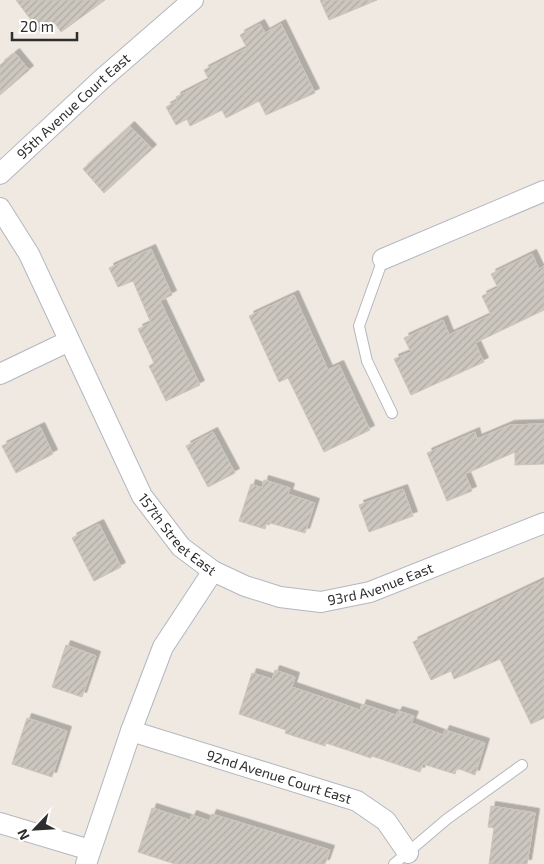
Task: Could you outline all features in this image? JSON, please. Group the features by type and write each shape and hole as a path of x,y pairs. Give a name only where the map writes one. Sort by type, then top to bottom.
{"street":[{"name":"95th Avenue Court East","path":"0,174 102,79 193,0"},
{"path":"383,259 544,191"},
{"name":"157th Street East","path":"0,208 29,254 142,496 182,547 214,571 163,646 131,731 88,857"},
{"path":"0,374 69,341"},
{"name":"93rd Avenue East","path":"214,571 245,586 280,597 321,602 378,589 544,523"},
{"name":"92nd Avenue Court East","path":"131,731 357,802 386,821 401,859"},
{"path":"0,823 88,857"}],"lane":[{"path":"383,259 359,326 367,362 392,413"},
{"path":"401,859 448,819 522,765"}],"building":[{"path":"16,0 105,0 61,32 55,23 41,33"},
{"path":"320,0 377,0 329,20"},
{"path":"260,24 265,33 281,24 315,93 266,115 259,101 226,118 222,110 190,126 187,119 176,125 166,107 177,101 176,97 209,80 204,70 247,48 240,35"},
{"path":"15,53 29,70 0,95 0,65"},
{"path":"130,126 152,149 104,193 83,169"},
{"path":"151,249 172,295 160,301 200,385 166,401 149,366 154,363 138,329 151,323 133,281 118,287 109,268"},
{"path":"532,254 539,269 544,266 544,310 475,343 484,362 411,395 394,359 411,352 404,338 443,320 449,335 491,315 482,296 498,288 491,274"},
{"path":"294,295 328,370 339,365 370,430 324,452 288,378 279,382 249,316"},
{"path":"544,424 544,464 515,465 515,452 465,474 472,491 447,501 427,453 475,432 477,439 510,425"},
{"path":"40,427 53,454 16,473 2,446"},
{"path":"213,432 235,473 208,487 186,446"},
{"path":"264,480 290,488 288,494 315,503 305,533 267,522 265,529 239,521 251,484 262,488"},
{"path":"403,489 413,516 369,532 359,505"},
{"path":"99,524 121,567 94,581 72,538"},
{"path":"544,580 544,718 531,724 500,659 454,679 451,671 431,680 413,642"},
{"path":"66,645 96,656 82,697 52,687"},
{"path":"275,670 295,677 292,687 360,710 362,704 396,715 398,711 414,716 411,723 443,735 445,730 485,743 475,775 457,768 455,774 423,764 420,772 326,743 325,746 285,733 286,730 239,714 252,673 272,679"},
{"path":"27,718 67,731 52,777 12,764"},
{"path":"491,806 535,813 527,864 489,864 494,828 488,827"},
{"path":"152,808 190,820 192,815 209,821 212,814 330,850 325,864 175,864 138,852"}]}
